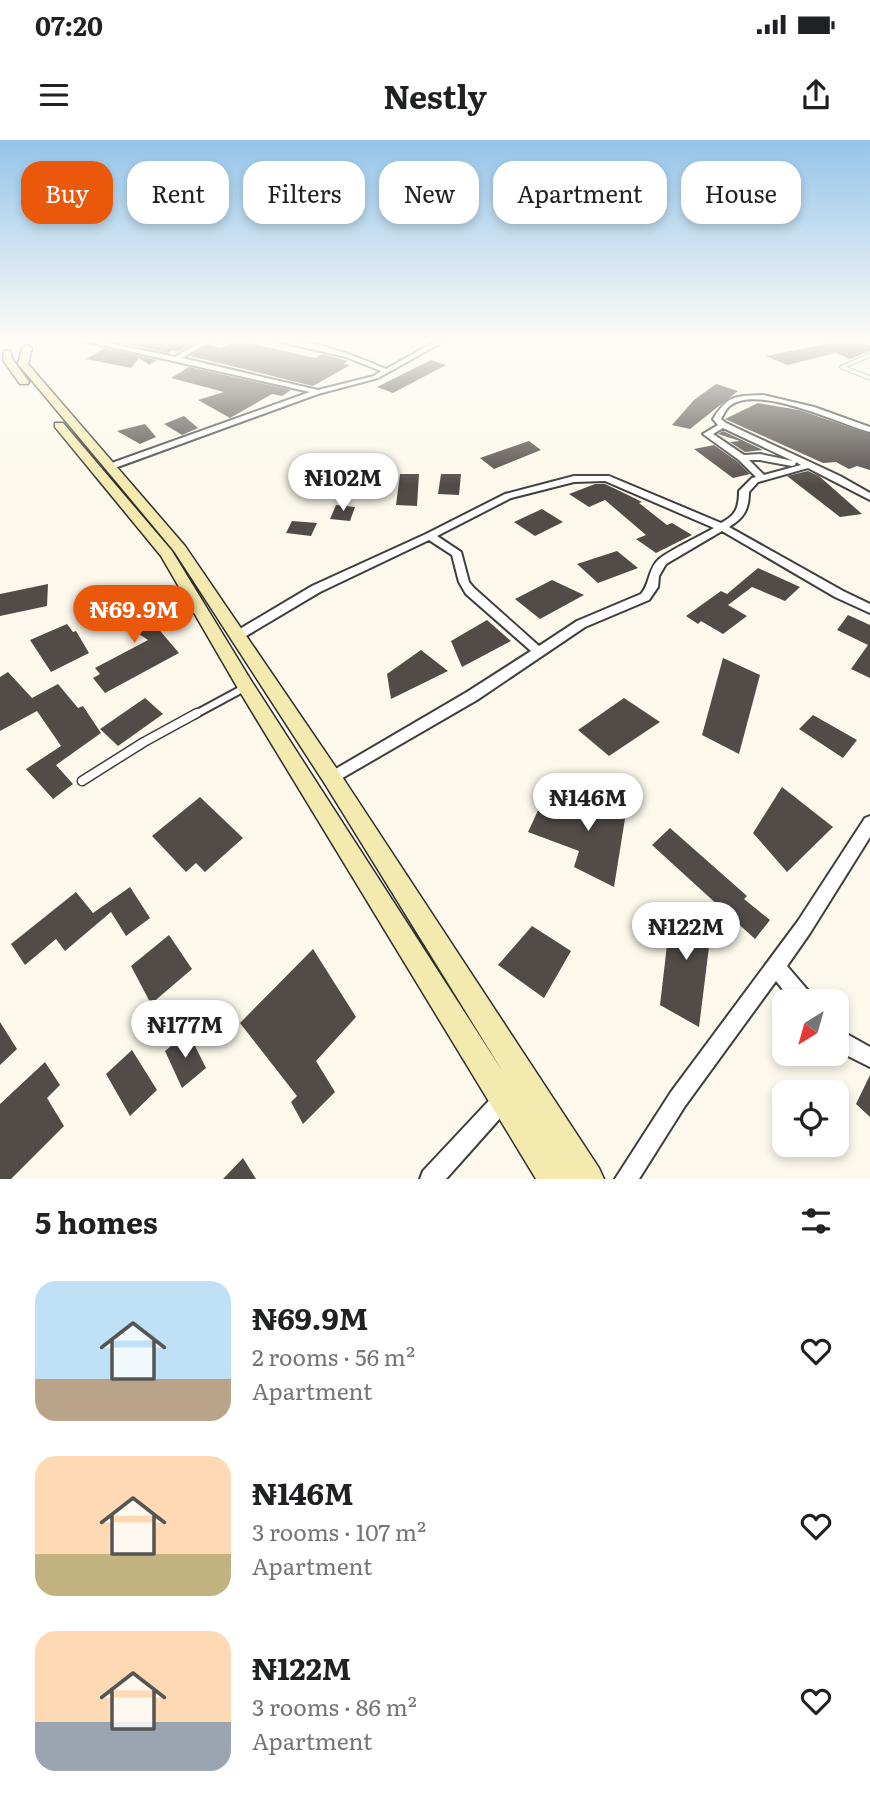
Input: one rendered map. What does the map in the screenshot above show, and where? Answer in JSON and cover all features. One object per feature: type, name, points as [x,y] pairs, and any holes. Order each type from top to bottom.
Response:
[{"type":"street","points":[[39,387],[59,416],[173,552],[246,687],[554,1179]]},
{"type":"street","points":[[299,387],[318,392]]},
{"type":"street","points":[[112,466],[318,392],[339,387]]},
{"type":"street","points":[[870,430],[758,396],[733,399],[719,413],[717,419],[723,425],[870,497]]},
{"type":"street","points":[[59,416],[112,466],[237,636],[332,778],[588,1179]]},
{"type":"street","points":[[723,425],[707,434],[742,458],[762,478]]},
{"type":"street","points":[[742,458],[777,459],[806,465]]},
{"type":"street","points":[[332,778],[472,696],[581,624],[645,597],[653,587],[654,576],[662,562],[737,518],[742,511],[744,491],[762,478],[806,465]]},
{"type":"street","points":[[237,636],[316,589],[508,496],[574,479],[598,477],[722,527],[870,609]]},
{"type":"street","points":[[430,536],[457,554],[464,582],[470,591],[539,652]]},
{"type":"street","points":[[626,1179],[678,1099],[804,927],[870,823]]},
{"type":"street","points":[[775,966],[794,989]]},
{"type":"street","points":[[849,1045],[870,1057]]},
{"type":"street","points":[[431,1179],[503,1100],[525,1080]]},
{"type":"lane","points":[[82,781],[144,742],[246,687]]},
{"type":"building","points":[[207,387],[280,387],[291,390],[282,396],[272,394],[230,418],[198,400],[224,392]]},
{"type":"building","points":[[378,387],[403,387],[393,393]]},
{"type":"building","points":[[711,387],[738,391],[690,429],[672,425],[694,400]]},
{"type":"building","points":[[758,403],[799,410],[870,434],[870,470],[857,466],[849,469],[836,462],[823,463],[725,419]]},
{"type":"building","points":[[184,416],[198,428],[182,435],[164,424]]},
{"type":"building","points":[[145,424],[156,437],[140,444],[117,431]]},
{"type":"building","points":[[723,431],[763,450],[745,452],[730,442],[740,441],[718,434]]},
{"type":"building","points":[[529,441],[541,450],[494,469],[480,458]]},
{"type":"building","points":[[714,445],[750,474],[733,478],[694,449]]},
{"type":"building","points":[[303,471],[324,472],[316,485],[298,484]]},
{"type":"building","points":[[808,471],[819,476],[862,514],[840,517],[787,476]]},
{"type":"building","points":[[400,474],[419,474],[417,506],[396,505]]},
{"type":"building","points":[[441,474],[461,474],[459,495],[438,494]]},
{"type":"building","points":[[595,484],[605,484],[642,502],[639,503],[667,525],[672,523],[692,535],[656,553],[636,539],[646,535],[605,500],[589,507],[569,494]]},
{"type":"building","points":[[336,505],[355,507],[350,521],[330,519]]},
{"type":"building","points":[[542,509],[563,522],[535,536],[514,522]]},
{"type":"building","points":[[292,521],[317,523],[311,536],[286,533]]},
{"type":"building","points":[[617,551],[638,568],[598,583],[577,564]]},
{"type":"building","points":[[758,568],[800,587],[785,601],[752,587],[728,605],[747,616],[723,634],[686,616],[721,591],[727,594]]},
{"type":"building","points":[[552,580],[584,595],[540,619],[515,599]]},
{"type":"building","points":[[48,584],[47,606],[0,616],[0,594]]},
{"type":"building","points":[[124,594],[157,614],[150,619],[179,653],[105,693],[93,678],[100,674],[95,668],[148,640],[101,609]]},
{"type":"building","points":[[848,615],[870,625],[870,678],[851,669],[868,645],[837,630]]},
{"type":"building","points":[[487,620],[511,641],[462,667],[451,641]]},
{"type":"building","points":[[67,624],[73,632],[76,631],[89,653],[51,672],[30,640]]},
{"type":"building","points":[[421,650],[448,671],[391,699],[387,674]]},
{"type":"building","points":[[723,658],[760,675],[739,754],[702,735]]},
{"type":"building","points":[[8,672],[32,698],[58,684],[78,708],[83,706],[101,733],[56,765],[73,784],[53,799],[26,769],[61,746],[37,711],[0,731],[0,677]]},
{"type":"building","points":[[145,698],[163,714],[118,746],[100,729]]},
{"type":"building","points":[[624,698],[660,722],[609,756],[578,730]]},
{"type":"building","points":[[813,715],[857,740],[843,758],[799,729]]},
{"type":"building","points":[[596,786],[628,800],[614,887],[574,867],[579,851],[528,832],[542,802],[588,815]]},
{"type":"building","points":[[782,787],[833,827],[787,872],[753,833]]},
{"type":"building","points":[[200,797],[243,838],[205,872],[196,863],[186,872],[152,836]]},
{"type":"building","points":[[670,828],[747,896],[744,899],[770,920],[755,939],[652,845]]},
{"type":"building","points":[[130,887],[150,918],[126,936],[111,912],[65,951],[56,939],[25,965],[11,944],[76,892],[93,913]]},
{"type":"building","points":[[672,902],[713,915],[699,1027],[660,1005]]},
{"type":"building","points":[[532,926],[571,951],[544,998],[498,965]]},
{"type":"building","points":[[169,935],[192,969],[151,1004],[131,966]]},
{"type":"building","points":[[313,949],[356,1017],[316,1061],[335,1092],[303,1124],[291,1102],[297,1096],[240,1023]]},
{"type":"building","points":[[0,1022],[17,1049],[0,1065]]},
{"type":"building","points":[[188,1032],[206,1068],[182,1088],[165,1051]]},
{"type":"building","points":[[132,1050],[157,1090],[130,1116],[106,1074]]},
{"type":"building","points":[[45,1062],[60,1085],[47,1098],[64,1126],[11,1179],[0,1179],[0,1104]]},
{"type":"building","points":[[870,1075],[870,1117],[856,1104]]},
{"type":"building","points":[[243,1158],[256,1179],[223,1179]]}]
